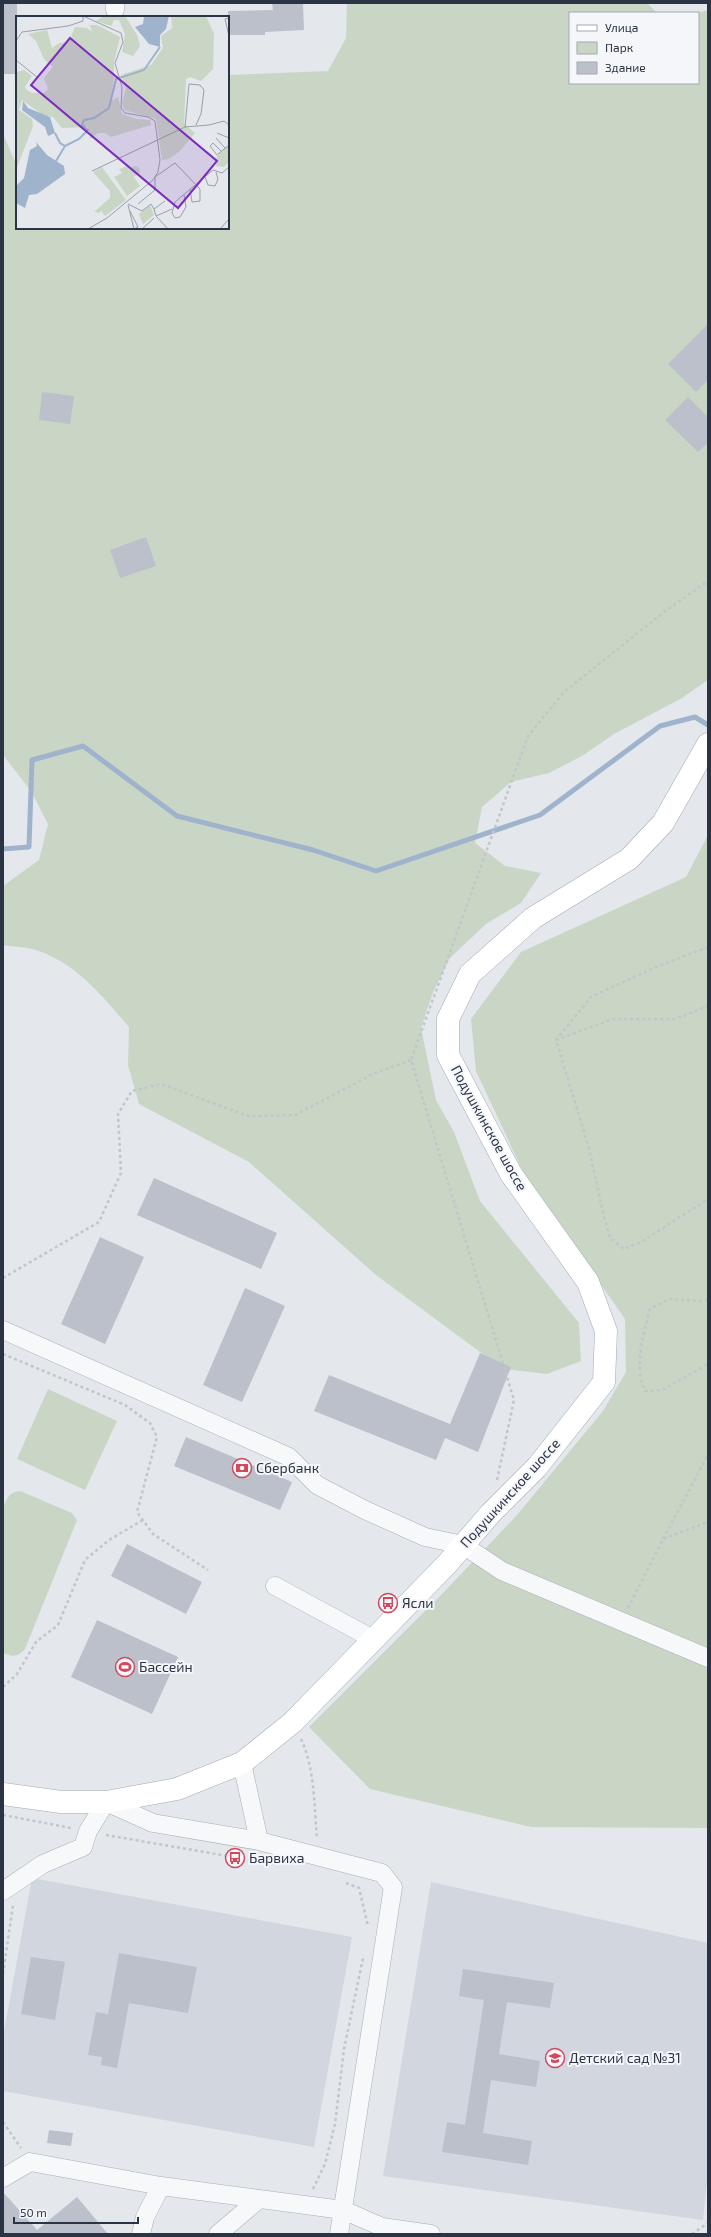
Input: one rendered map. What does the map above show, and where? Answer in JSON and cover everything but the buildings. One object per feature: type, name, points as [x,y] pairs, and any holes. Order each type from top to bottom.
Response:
[{"type":"main road","name":"Подушкинское шоссе","points":[[3,1794],[61,1802],[106,1802],[177,1789],[242,1763],[293,1722],[373,1639],[537,1466],[604,1382],[606,1331],[588,1282],[511,1174],[448,1055],[448,1019],[470,974],[533,918],[629,859],[658,829],[708,744]]},
{"type":"street","points":[[3,1330],[289,1457],[317,1485],[364,1510],[425,1537],[462,1545],[502,1571],[622,1620],[708,1658]]},
{"type":"street","points":[[275,1586],[373,1639]]},
{"type":"street","points":[[242,1763],[258,1841]]},
{"type":"street","points":[[10,1887],[43,1864],[83,1847],[88,1832],[106,1802],[153,1823],[258,1841],[382,1873],[393,1887],[339,2234]]},
{"type":"street","points":[[3,2178],[30,2162],[161,2186],[343,2210],[382,2226],[431,2234]]},
{"type":"street","points":[[141,2234],[145,2217],[161,2186]]},
{"type":"street","points":[[218,2234],[258,2200]]},
{"type":"path","points":[[496,1484],[514,1400],[411,1060],[528,736],[564,692],[664,612],[708,581]]},
{"type":"path","points":[[556,1040],[591,997],[656,967],[708,947]]},
{"type":"path","points":[[556,1040],[613,1019],[674,1018],[708,1006]]},
{"type":"path","points":[[556,1040],[589,1148],[602,1209],[610,1238],[624,1249],[641,1242],[708,1199]]},
{"type":"path","points":[[3,1278],[99,1222],[121,1173],[118,1114],[132,1091],[161,1084],[248,1116],[295,1115],[375,1073],[411,1060]]},
{"type":"path","points":[[708,1300],[698,1301],[669,1298],[650,1309],[640,1348],[640,1377],[645,1391],[662,1390],[708,1364]]},
{"type":"path","points":[[3,1354],[125,1405],[150,1423],[157,1438],[137,1512],[153,1534],[208,1570]]},
{"type":"path","points":[[622,1620],[708,1455]]},
{"type":"path","points":[[3,1687],[16,1674],[36,1642],[58,1625],[85,1560],[109,1540],[143,1520]]},
{"type":"path","points":[[663,1539],[708,1522]]},
{"type":"path","points":[[293,1722],[306,1749],[313,1786],[319,1856]]},
{"type":"path","points":[[3,1815],[88,1832],[282,1866]]},
{"type":"path","points":[[340,1880],[360,1888],[370,1932]]},
{"type":"path","points":[[3,1974],[10,1887]]},
{"type":"path","points":[[306,2191],[312,2190],[325,2164],[335,2124],[344,2049],[364,1955]]},
{"type":"path","points":[[3,2122],[30,2162]]},
{"type":"path","points":[[692,2234],[708,2223]]},
{"type":"shaded area","points":[[32,1878],[352,1937],[314,2147],[3,2091],[3,2037]]},
{"type":"shaded area","name":"Детский сад №31","points":[[431,1882],[708,1943],[708,2172],[703,2220],[383,2176]]},
{"type":"green space","points":[[347,3],[647,3],[656,12],[569,12],[569,84],[699,84],[699,13],[708,10],[708,680],[682,698],[614,734],[582,756],[549,773],[511,782],[482,807],[475,843],[505,866],[541,873],[521,903],[486,924],[450,958],[433,992],[421,1028],[436,1100],[454,1132],[480,1201],[579,1323],[581,1361],[547,1374],[503,1369],[376,1275],[249,1162],[139,1104],[128,1065],[129,1027],[89,983],[66,965],[53,957],[35,950],[3,945],[3,886],[39,860],[48,824],[31,791],[3,755],[3,134],[16,164],[16,229],[229,229],[229,75],[328,71],[346,38]]},
{"type":"green space","points":[[708,835],[708,1828],[531,1827],[370,1789],[309,1727],[443,1593],[517,1515],[603,1411],[626,1372],[625,1319],[525,1176],[476,1071],[471,1019],[521,952],[686,877]]},
{"type":"green space","points":[[48,1389],[117,1421],[85,1490],[17,1459]]},
{"type":"green space","points":[[20,1491],[72,1513],[77,1520],[25,1649],[20,1654],[12,1656],[3,1653],[3,1508],[11,1494]]},
{"type":"waterway","points":[[3,849],[29,847],[32,760],[83,746],[177,816],[313,850],[376,871],[540,815],[660,726],[695,717],[708,725]]},
{"type":"place","name":"Сбербанк","points":[[242,1468]]},
{"type":"place","name":"Ясли","points":[[388,1603]]},
{"type":"place","name":"Бассейн","points":[[125,1667]]},
{"type":"place","name":"Барвиха","points":[[235,1858]]},
{"type":"place","name":"Детский сад №31","points":[[555,2058]]}]
